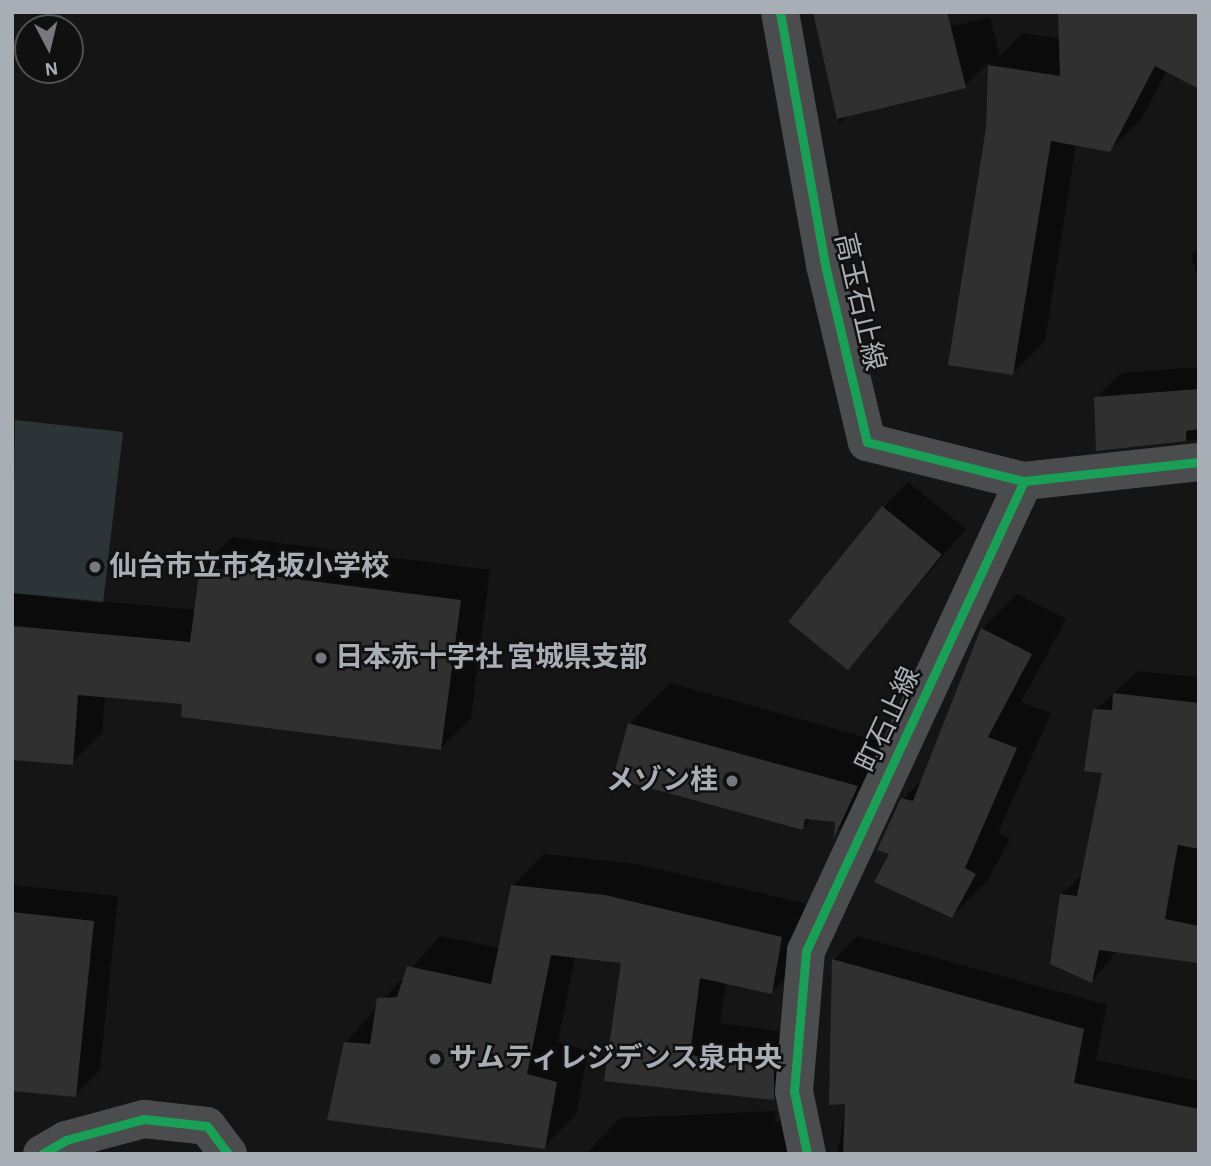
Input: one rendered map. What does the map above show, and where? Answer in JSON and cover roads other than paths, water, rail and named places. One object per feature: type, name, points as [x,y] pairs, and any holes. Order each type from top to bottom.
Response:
[{"type":"street","name":"高玉石止線","points":[[780,12],[825,265],[867,442],[1024,481]]},
{"type":"street","points":[[1024,481],[1199,462]]},
{"type":"street","name":"町石止線","points":[[807,1154],[794,1091],[806,951],[1024,481]]},
{"type":"street","points":[[42,1154],[66,1140],[144,1119],[207,1126],[228,1154]]},
{"type":"place","name":"仙台市立市名坂小学校","points":[[95,567]]},
{"type":"place","name":"日本赤十字社 宮城県支部","points":[[321,658]]},
{"type":"place","name":"メゾン桂","points":[[732,781]]},
{"type":"place","name":"サムティレジデンス泉中央","points":[[435,1059]]}]
